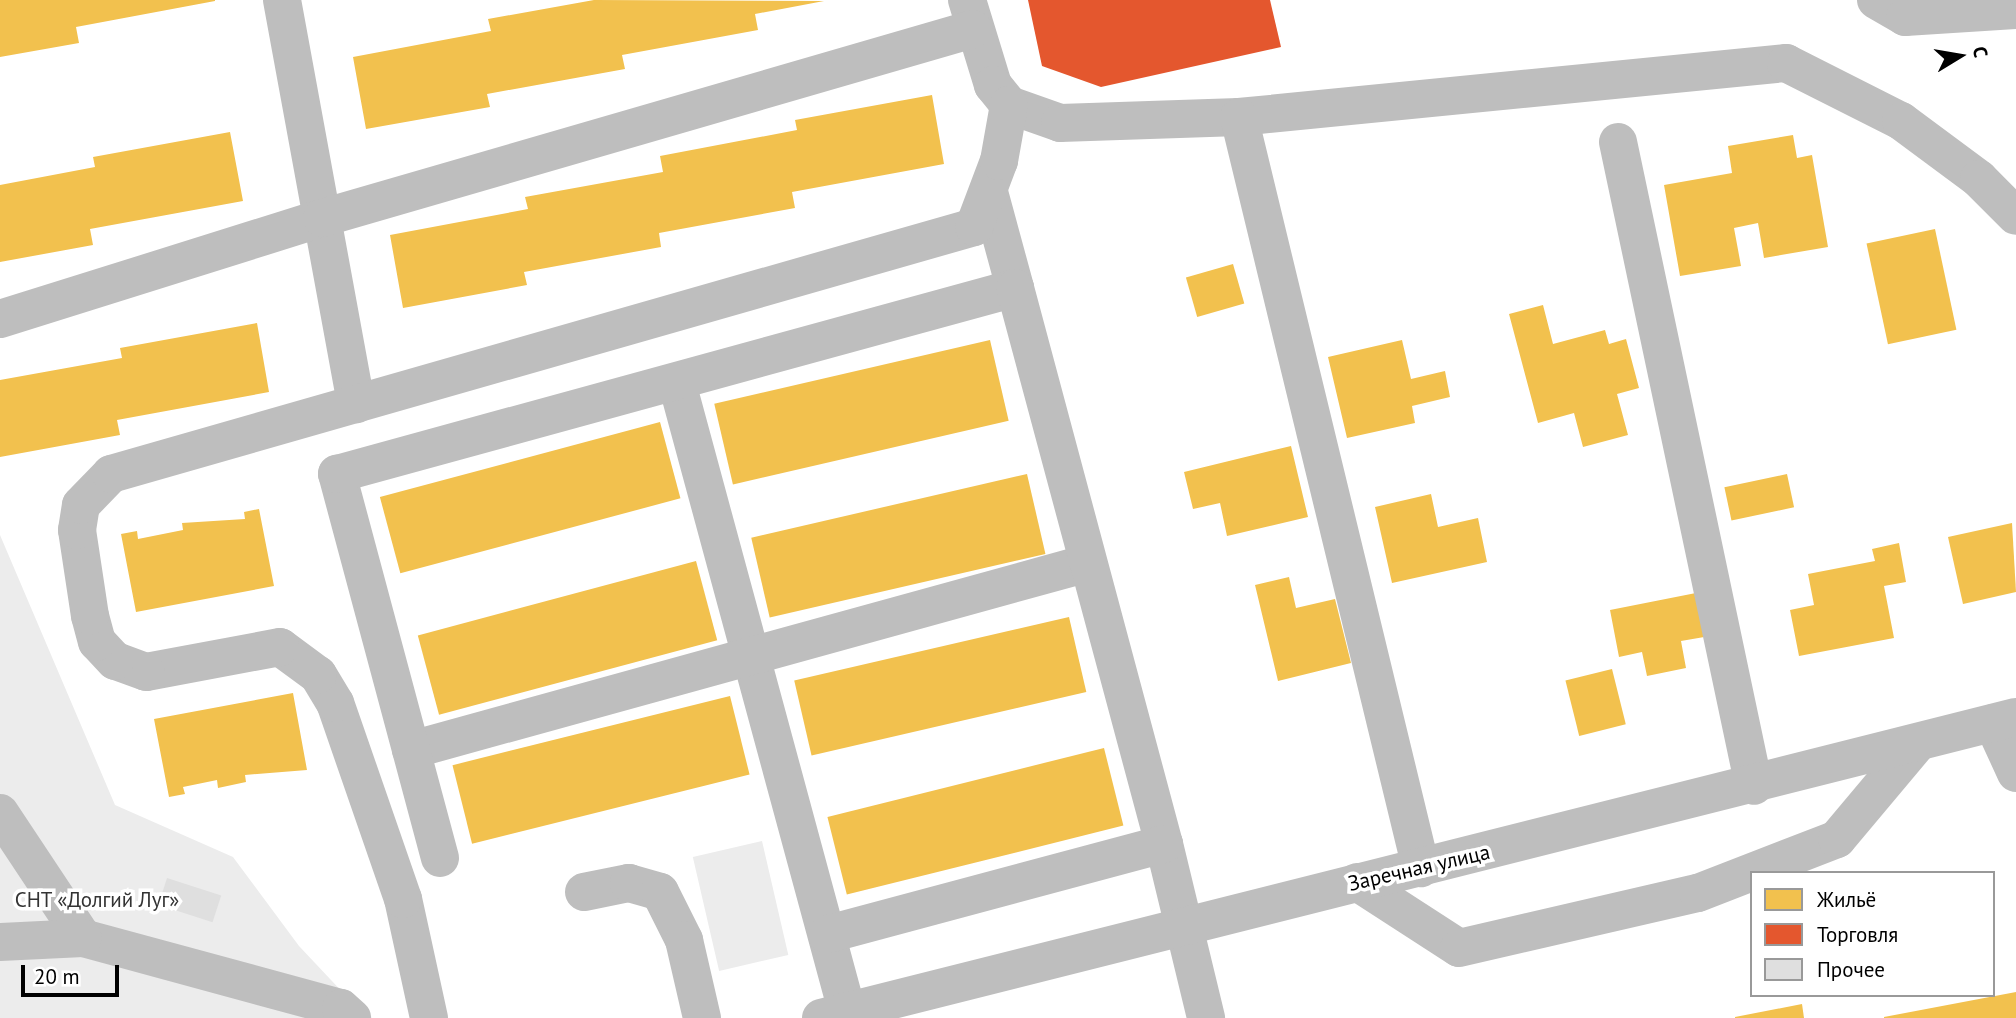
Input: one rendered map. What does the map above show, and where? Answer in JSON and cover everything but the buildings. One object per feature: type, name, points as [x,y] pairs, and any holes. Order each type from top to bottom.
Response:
[{"type":"street","points":[[282,0],[356,404]]},
{"type":"street","points":[[1876,0],[1905,17],[2016,10]]},
{"type":"street","points":[[0,319],[970,15],[993,85],[1009,105],[1060,123],[1238,117],[1786,63],[1901,121],[1979,179],[2016,216]]},
{"type":"street","points":[[429,1018],[403,900],[335,703],[318,675],[280,647],[146,672],[115,661],[97,642],[77,530],[81,505],[111,474],[974,227],[989,192],[1009,105]]},
{"type":"street","points":[[1238,117],[1421,868]]},
{"type":"street","points":[[1618,142],[1754,786]]},
{"type":"street","points":[[989,192],[1164,844],[1206,1018]]},
{"type":"street","points":[[440,858],[337,474],[677,383],[1015,288]]},
{"type":"street","points":[[677,383],[827,934],[834,1015]]},
{"type":"street","points":[[411,751],[1088,563]]},
{"type":"street","points":[[2004,720],[2016,773]]},
{"type":"street","name":"Заречная улица","points":[[834,1015],[1185,924],[1754,786],[2004,720]]},
{"type":"street","points":[[1755,871],[1837,839],[1916,745]]},
{"type":"street","points":[[0,813],[83,938]]},
{"type":"street","points":[[827,934],[1164,844]]},
{"type":"street","points":[[1357,882],[1459,948],[1698,893],[1750,873]]},
{"type":"street","points":[[584,892],[629,883],[660,892],[684,940],[702,1018]]},
{"type":"street","points":[[0,942],[83,938],[341,1008],[352,1018]]},
{"type":"green space","name":"СНТ «Долгий Луг»","points":[[0,535],[115,805],[233,857],[299,946],[347,997],[335,1018],[0,1018]]},
{"type":"green space","points":[[762,841],[788,955],[719,971],[693,857]]}]
